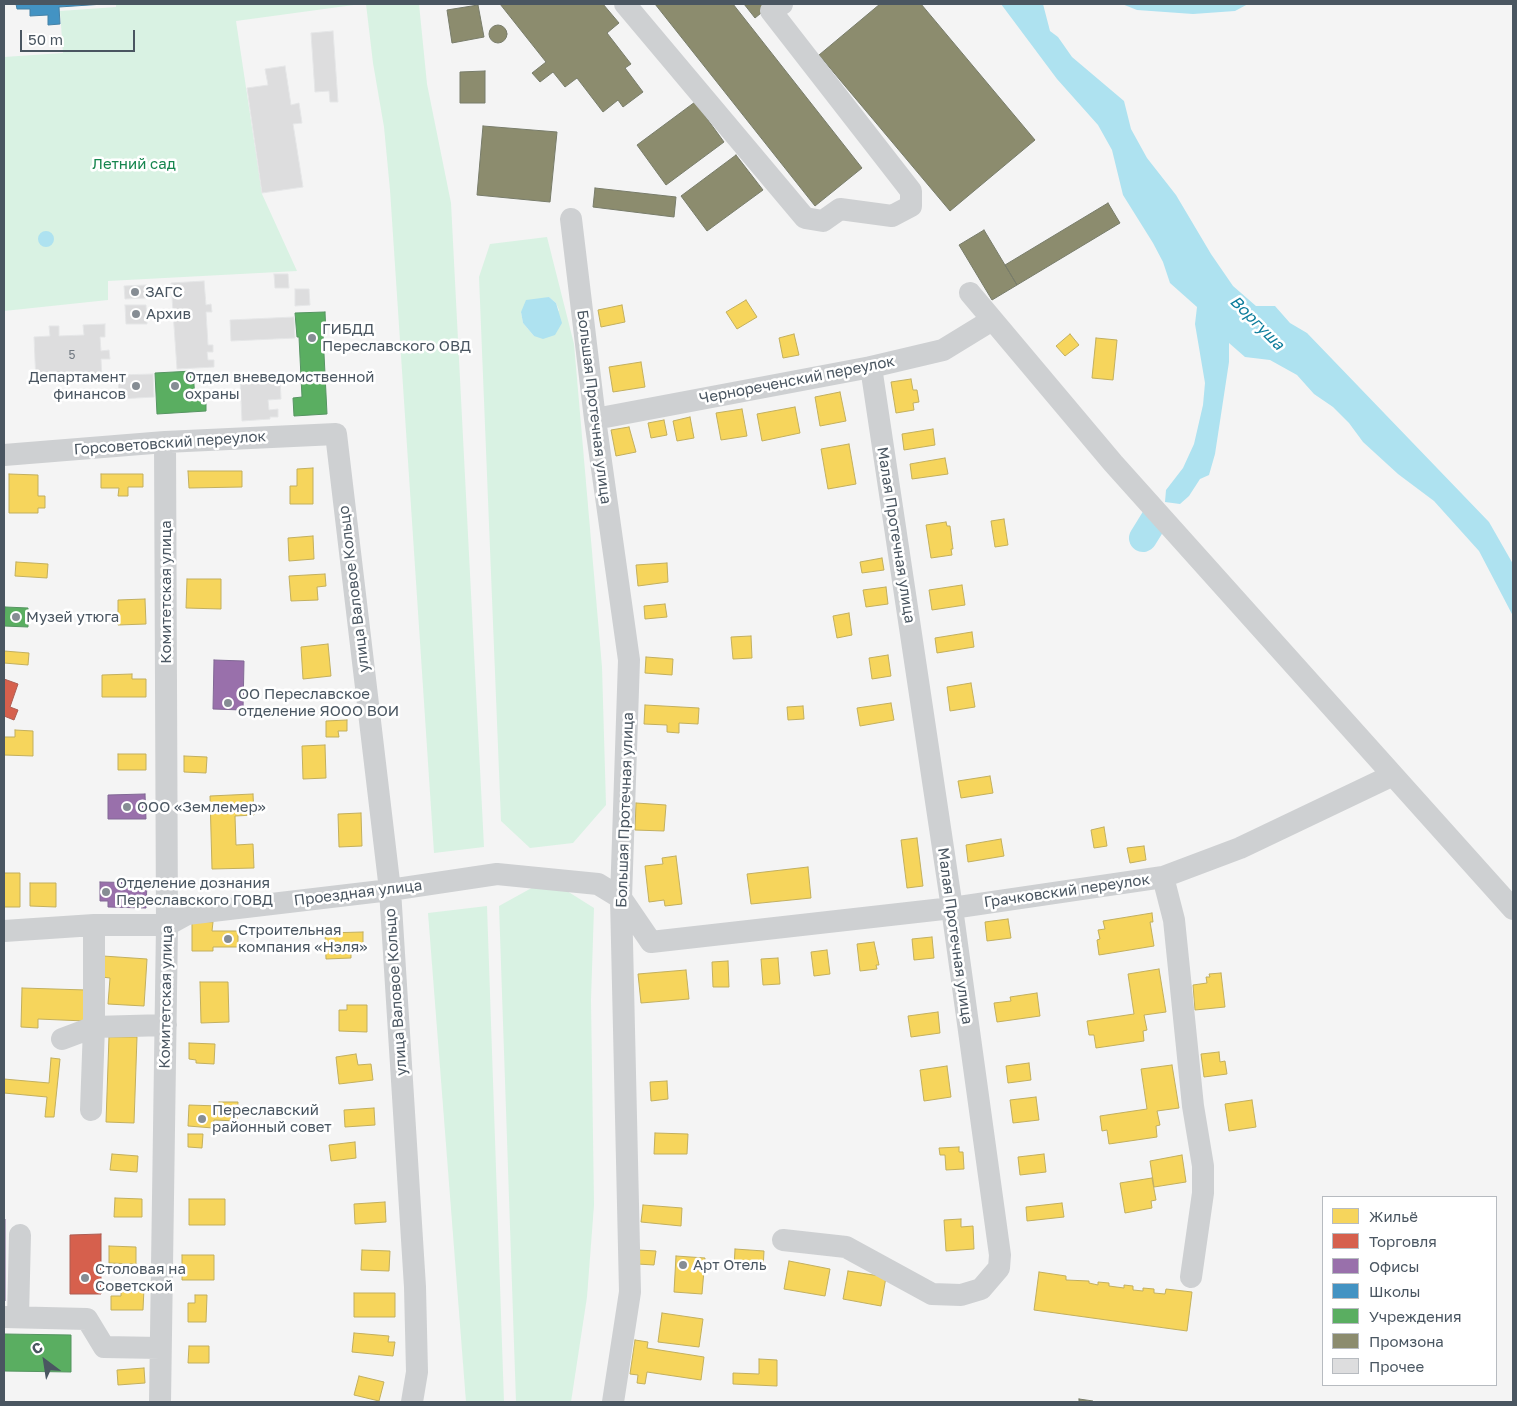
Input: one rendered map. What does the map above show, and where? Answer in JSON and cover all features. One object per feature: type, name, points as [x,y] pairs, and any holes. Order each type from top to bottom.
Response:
[{"type":"street","points":[[625,4],[805,218],[823,221],[840,209],[892,216],[911,206],[911,190],[771,11],[782,4]]},
{"type":"street","name":"Большая Протечная улица","points":[[571,219],[595,419],[630,660],[621,898],[630,1292],[613,1402]]},
{"type":"street","points":[[970,293],[1113,463],[1391,776],[1513,909]]},
{"type":"street","name":"Чернореченский переулок","points":[[595,419],[871,367],[943,350],[992,320]]},
{"type":"street","name":"Малая Протечная улица","points":[[783,1240],[846,1247],[932,1294],[961,1295],[981,1289],[999,1268],[1000,1255],[952,908],[871,367]]},
{"type":"street","name":"Горсоветовский переулок","points":[[4,455],[165,442],[336,434]]},
{"type":"street","name":"улица Валовое Кольцо","points":[[336,434],[390,890],[415,1287],[417,1372],[412,1402]]},
{"type":"street","name":"Комитетская улица","points":[[160,1402],[167,925],[165,442]]},
{"type":"street","points":[[1163,877],[1240,848],[1391,776]]},
{"type":"street","name":"Проездная улица","points":[[4,930],[94,925],[167,925],[187,914],[390,890],[497,874],[598,884],[621,898]]},
{"type":"street","name":"Грачковский переулок","points":[[621,898],[651,942],[952,908],[1163,877],[1174,920],[1192,1106],[1203,1166],[1203,1193],[1191,1277]]},
{"type":"street","points":[[91,1110],[94,1027],[94,925]]},
{"type":"street","points":[[62,1039],[94,1027],[166,1025]]},
{"type":"street","points":[[20,1235],[11,1317],[87,1319],[104,1347],[160,1348]]},
{"type":"green space","name":"Летний сад","points":[[116,4],[361,4],[236,21],[262,194],[297,271],[108,281],[108,300],[4,311],[4,57],[63,53],[60,11],[116,7]]},
{"type":"green space","points":[[366,4],[419,4],[427,84],[451,203],[484,847],[434,853],[390,190],[384,127],[373,63]]},
{"type":"green space","points":[[547,237],[574,344],[602,667],[606,805],[573,843],[530,848],[501,821],[479,277],[490,244]],"holes":[[[549,297],[556,303],[559,310],[534,336],[523,323],[521,312]]]},
{"type":"green space","points":[[537,885],[567,891],[594,908],[591,1000],[594,1205],[587,1297],[571,1402],[516,1402],[499,906]]},
{"type":"green space","points":[[487,906],[504,1402],[466,1402],[428,913]]},
{"type":"water","name":"Воргуша","points":[[1001,4],[1043,4],[1050,31],[1058,37],[1072,57],[1124,101],[1131,129],[1147,158],[1176,195],[1211,254],[1233,286],[1256,306],[1275,306],[1290,323],[1307,333],[1489,522],[1513,564],[1513,616],[1479,551],[1434,501],[1398,474],[1363,442],[1349,423],[1333,407],[1314,394],[1297,375],[1270,360],[1245,357],[1229,343],[1229,362],[1215,454],[1209,475],[1200,479],[1189,496],[1180,504],[1165,502],[1166,490],[1183,468],[1194,444],[1203,405],[1205,383],[1195,324],[1197,307],[1170,283],[1163,262],[1153,243],[1123,195],[1112,150],[1098,125],[1057,79]]},
{"type":"water","points":[[1122,4],[1248,4],[1235,11],[1193,14],[1137,10]]},
{"type":"water","points":[[46,231],[52,233],[54,239],[52,245],[46,247],[40,245],[38,239],[40,233]]},
{"type":"water","points":[[549,297],[556,303],[562,323],[555,335],[543,339],[534,336],[523,323],[521,312],[526,300]]},
{"type":"building: Жильё","points":[[746,300],[757,317],[737,329],[726,312]]},
{"type":"building: Жильё","points":[[622,305],[625,322],[601,327],[598,310]]},
{"type":"building: Жильё","points":[[794,334],[799,355],[783,358],[779,338]]},
{"type":"building: Жильё","points":[[1070,334],[1079,345],[1065,356],[1056,346]]},
{"type":"building: Жильё","points":[[1096,338],[1117,340],[1113,380],[1092,378]]},
{"type":"building: Жильё","points":[[641,362],[645,387],[613,392],[609,367]]},
{"type":"building: Жильё","points":[[911,379],[913,390],[917,390],[919,402],[913,403],[914,410],[896,413],[891,382]]},
{"type":"building: Жильё","points":[[840,392],[846,421],[820,426],[815,397]]},
{"type":"building: Жильё","points":[[795,407],[800,433],[762,441],[757,414]]},
{"type":"building: Жильё","points":[[742,409],[747,436],[721,440],[716,413]]},
{"type":"building: Жильё","points":[[690,417],[694,438],[677,441],[673,421]]},
{"type":"building: Жильё","points":[[664,420],[667,435],[651,438],[648,423]]},
{"type":"building: Жильё","points":[[629,427],[636,452],[616,456],[611,430]]},
{"type":"building: Жильё","points":[[933,429],[935,445],[904,450],[902,434]]},
{"type":"building: Жильё","points":[[849,444],[856,484],[828,489],[821,449]]},
{"type":"building: Жильё","points":[[945,458],[948,474],[912,479],[910,464]]},
{"type":"building: Жильё","points":[[313,468],[313,504],[290,504],[290,486],[297,486],[297,469]]},
{"type":"building: Жильё","points":[[188,471],[242,471],[242,487],[189,488]]},
{"type":"building: Жильё","points":[[9,474],[38,475],[38,496],[45,496],[45,508],[38,508],[38,513],[9,513]]},
{"type":"building: Жильё","points":[[101,474],[143,474],[143,487],[128,487],[128,496],[118,496],[119,488],[101,488]]},
{"type":"building: Жильё","points":[[1004,519],[1008,545],[995,547],[991,521]]},
{"type":"building: Жильё","points":[[946,522],[947,526],[950,526],[952,555],[931,558],[926,525]]},
{"type":"building: Жильё","points":[[313,536],[314,559],[289,561],[288,538]]},
{"type":"building: Жильё","points":[[882,558],[884,570],[862,573],[860,562]]},
{"type":"building: Жильё","points":[[16,562],[48,564],[47,578],[15,576]]},
{"type":"building: Жильё","points":[[667,563],[668,582],[638,586],[636,565]]},
{"type":"building: Жильё","points":[[325,574],[326,586],[317,587],[318,600],[291,601],[289,576]]},
{"type":"building: Жильё","points":[[187,579],[221,579],[221,609],[186,608]]},
{"type":"building: Жильё","points":[[962,585],[965,605],[932,610],[929,590]]},
{"type":"building: Жильё","points":[[886,587],[888,604],[866,607],[863,590]]},
{"type":"building: Жильё","points":[[145,599],[146,624],[118,625],[118,600]]},
{"type":"building: Жильё","points":[[665,604],[667,617],[645,619],[644,606]]},
{"type":"building: Жильё","points":[[849,613],[852,635],[837,638],[833,616]]},
{"type":"building: Жильё","points":[[972,632],[974,647],[937,653],[935,638]]},
{"type":"building: Жильё","points":[[751,636],[752,658],[733,659],[731,637]]},
{"type":"building: Жильё","points":[[328,644],[331,676],[303,679],[301,647]]},
{"type":"building: Жильё","points":[[4,651],[29,653],[28,665],[4,663]]},
{"type":"building: Жильё","points":[[888,655],[891,676],[872,679],[869,658]]},
{"type":"building: Жильё","points":[[646,657],[673,659],[672,675],[645,673]]},
{"type":"building: Жильё","points":[[132,674],[132,679],[146,679],[146,697],[102,697],[102,675]]},
{"type":"building: Жильё","points":[[971,683],[975,707],[950,711],[947,687]]},
{"type":"building: Жильё","points":[[891,703],[894,720],[860,726],[857,708]]},
{"type":"building: Жильё","points":[[645,705],[699,708],[698,724],[679,723],[679,733],[667,732],[667,725],[644,724]]},
{"type":"building: Жильё","points":[[803,706],[804,719],[788,720],[787,707]]},
{"type":"building: Жильё","points":[[347,720],[347,731],[338,731],[339,737],[326,737],[326,721]]},
{"type":"building: Жильё","points":[[15,730],[33,731],[33,756],[4,755],[4,737],[15,737]]},
{"type":"building: Жильё","points":[[325,745],[326,778],[303,779],[302,746]]},
{"type":"building: Жильё","points":[[118,754],[146,754],[146,770],[118,770]]},
{"type":"building: Жильё","points":[[184,756],[207,757],[206,773],[184,772]]},
{"type":"building: Жильё","points":[[990,776],[993,793],[961,798],[958,781]]},
{"type":"building: Жильё","points":[[253,794],[254,815],[235,816],[236,845],[253,844],[254,868],[212,869],[210,796]]},
{"type":"building: Жильё","points":[[636,803],[666,805],[664,831],[635,830]]},
{"type":"building: Жильё","points":[[361,813],[362,846],[339,847],[338,814]]},
{"type":"building: Жильё","points":[[1104,827],[1107,846],[1094,848],[1091,830]]},
{"type":"building: Жильё","points":[[917,838],[923,886],[907,888],[901,840]]},
{"type":"building: Жильё","points":[[1001,839],[1004,856],[968,862],[966,845]]},
{"type":"building: Жильё","points":[[1144,846],[1146,860],[1130,863],[1127,848]]},
{"type":"building: Жильё","points":[[676,856],[682,904],[665,906],[664,900],[649,902],[645,866],[663,864],[662,858]]},
{"type":"building: Жильё","points":[[808,867],[811,898],[751,904],[747,874]]},
{"type":"building: Жильё","points":[[4,873],[20,873],[20,907],[4,907]]},
{"type":"building: Жильё","points":[[30,883],[56,883],[56,907],[30,906]]},
{"type":"building: Жильё","points":[[1152,913],[1153,922],[1150,922],[1154,946],[1099,955],[1097,940],[1100,939],[1098,930],[1105,929],[1103,921]]},
{"type":"building: Жильё","points":[[1008,919],[1011,938],[987,941],[985,922]]},
{"type":"building: Жильё","points":[[192,921],[213,922],[212,931],[238,931],[238,947],[213,947],[213,951],[192,951]]},
{"type":"building: Жильё","points":[[363,932],[363,951],[351,951],[351,958],[326,959],[325,933]]},
{"type":"building: Жильё","points":[[932,937],[934,958],[914,960],[912,939]]},
{"type":"building: Жильё","points":[[874,942],[879,965],[876,965],[877,969],[860,971],[857,944]]},
{"type":"building: Жильё","points":[[827,950],[830,974],[814,976],[811,952]]},
{"type":"building: Жильё","points":[[103,956],[147,959],[144,1006],[108,1004],[110,978],[102,977]]},
{"type":"building: Жильё","points":[[778,958],[780,984],[763,985],[761,959]]},
{"type":"building: Жильё","points":[[728,961],[729,987],[713,987],[712,962]]},
{"type":"building: Жильё","points":[[1159,969],[1166,1012],[1144,1015],[1147,1030],[1143,1031],[1144,1041],[1096,1048],[1094,1035],[1089,1035],[1087,1021],[1134,1014],[1128,974]]},
{"type":"building: Жильё","points":[[686,970],[689,999],[641,1003],[638,974]]},
{"type":"building: Жильё","points":[[1221,973],[1225,1007],[1195,1010],[1193,985],[1207,983],[1206,977],[1210,977],[1209,974]]},
{"type":"building: Жильё","points":[[200,982],[228,982],[229,1022],[201,1023]]},
{"type":"building: Жильё","points":[[22,988],[86,990],[85,1021],[38,1019],[38,1028],[21,1027]]},
{"type":"building: Жильё","points":[[1037,993],[1040,1016],[997,1022],[994,1003],[1011,1001],[1010,997]]},
{"type":"building: Жильё","points":[[347,1005],[367,1005],[367,1032],[339,1031],[339,1010],[347,1010]]},
{"type":"building: Жильё","points":[[938,1012],[940,1033],[911,1037],[908,1016]]},
{"type":"building: Жильё","points":[[109,1037],[137,1037],[134,1123],[106,1122]]},
{"type":"building: Жильё","points":[[189,1043],[215,1044],[214,1064],[196,1063],[196,1060],[189,1059]]},
{"type":"building: Жильё","points":[[1219,1052],[1220,1062],[1225,1061],[1227,1074],[1204,1077],[1201,1054]]},
{"type":"building: Жильё","points":[[356,1054],[358,1065],[371,1064],[373,1080],[339,1084],[336,1057]]},
{"type":"building: Жильё","points":[[51,1058],[60,1059],[54,1117],[45,1117],[47,1097],[4,1093],[4,1079],[49,1083]]},
{"type":"building: Жильё","points":[[1029,1063],[1031,1080],[1008,1083],[1006,1066]]},
{"type":"building: Жильё","points":[[1172,1065],[1179,1108],[1157,1111],[1160,1125],[1156,1126],[1157,1137],[1109,1144],[1107,1130],[1102,1131],[1100,1116],[1147,1109],[1141,1069]]},
{"type":"building: Жильё","points":[[947,1066],[951,1097],[924,1101],[920,1070]]},
{"type":"building: Жильё","points":[[667,1081],[668,1099],[651,1101],[650,1082]]},
{"type":"building: Жильё","points":[[1036,1097],[1039,1120],[1013,1123],[1010,1100]]},
{"type":"building: Жильё","points":[[1252,1100],[1256,1127],[1229,1131],[1225,1104]]},
{"type":"building: Жильё","points":[[219,1102],[238,1102],[237,1121],[214,1120],[213,1128],[188,1126],[189,1105],[219,1106]]},
{"type":"building: Жильё","points":[[374,1108],[375,1125],[345,1127],[344,1110]]},
{"type":"building: Жильё","points":[[655,1133],[688,1134],[687,1154],[654,1154]]},
{"type":"building: Жильё","points":[[188,1134],[203,1134],[202,1148],[188,1147]]},
{"type":"building: Жильё","points":[[355,1142],[356,1158],[331,1161],[329,1145]]},
{"type":"building: Жильё","points":[[959,1147],[959,1152],[963,1152],[964,1169],[946,1170],[945,1155],[940,1155],[939,1148]]},
{"type":"building: Жильё","points":[[112,1154],[138,1156],[137,1172],[110,1170]]},
{"type":"building: Жильё","points":[[1044,1154],[1046,1172],[1020,1175],[1018,1157]]},
{"type":"building: Жильё","points":[[1182,1155],[1186,1182],[1154,1187],[1150,1161]]},
{"type":"building: Жильё","points":[[1152,1178],[1156,1200],[1151,1201],[1152,1208],[1125,1213],[1120,1183]]},
{"type":"building: Жильё","points":[[115,1198],[142,1199],[142,1217],[114,1217]]},
{"type":"building: Жильё","points":[[189,1199],[225,1199],[225,1225],[189,1225]]},
{"type":"building: Жильё","points":[[385,1202],[386,1222],[355,1224],[354,1204]]},
{"type":"building: Жильё","points":[[1062,1203],[1064,1217],[1027,1221],[1026,1207]]},
{"type":"building: Жильё","points":[[643,1205],[682,1208],[681,1226],[641,1222]]},
{"type":"building: Жильё","points":[[961,1219],[961,1227],[973,1226],[974,1249],[946,1251],[944,1220]]},
{"type":"building: Жильё","points":[[109,1246],[136,1247],[136,1264],[109,1263]]},
{"type":"building: Жильё","points":[[735,1249],[764,1251],[763,1270],[734,1268]]},
{"type":"building: Жильё","points":[[362,1250],[390,1251],[389,1271],[361,1270]]},
{"type":"building: Жильё","points":[[638,1250],[656,1251],[654,1265],[637,1264]]},
{"type":"building: Жильё","points":[[182,1255],[214,1255],[214,1280],[182,1280]]},
{"type":"building: Жильё","points":[[676,1256],[705,1258],[702,1294],[674,1292]]},
{"type":"building: Жильё","points":[[789,1261],[830,1269],[825,1296],[784,1289]]},
{"type":"building: Жильё","points":[[848,1271],[886,1277],[881,1306],[843,1299]]},
{"type":"building: Жильё","points":[[1039,1272],[1066,1276],[1066,1280],[1089,1281],[1089,1283],[1098,1285],[1098,1282],[1124,1288],[1124,1285],[1133,1286],[1133,1290],[1143,1291],[1143,1288],[1154,1289],[1154,1293],[1165,1294],[1166,1289],[1192,1292],[1187,1331],[1034,1310]]},
{"type":"building: Жильё","points":[[121,1288],[144,1288],[143,1310],[111,1310],[111,1296],[121,1296]]},
{"type":"building: Жильё","points":[[354,1293],[395,1293],[395,1317],[354,1317]]},
{"type":"building: Жильё","points":[[195,1295],[207,1295],[206,1322],[188,1322],[188,1303],[195,1303]]},
{"type":"building: Жильё","points":[[662,1313],[703,1319],[699,1347],[658,1342]]},
{"type":"building: Жильё","points":[[354,1333],[389,1336],[388,1342],[395,1342],[393,1356],[352,1352]]},
{"type":"building: Жильё","points":[[635,1340],[648,1342],[647,1348],[704,1357],[701,1380],[647,1372],[645,1384],[637,1383],[638,1375],[630,1374]]},
{"type":"building: Жильё","points":[[189,1346],[209,1346],[209,1363],[188,1363]]},
{"type":"building: Жильё","points":[[759,1359],[777,1360],[777,1386],[733,1384],[733,1373],[759,1374]]},
{"type":"building: Жильё","points":[[144,1368],[145,1383],[118,1385],[117,1370]]},
{"type":"building: Жильё","points":[[359,1376],[384,1382],[379,1401],[354,1395]]},
{"type":"building: Торговля","points":[[4,679],[18,684],[10,707],[18,710],[14,720],[4,716]]},
{"type":"building: Торговля","name":"Столовая на Советской","points":[[101,1234],[101,1294],[70,1294],[70,1235]]},
{"type":"building: Офисы","points":[[214,660],[244,661],[243,710],[213,709]]},
{"type":"building: Офисы","name":"ООО «Землемер»","points":[[145,794],[146,819],[108,819],[108,795]]},
{"type":"building: Офисы","points":[[100,882],[147,883],[146,908],[108,907],[108,901],[100,901]]},
{"type":"building: Офисы","points":[[5,1219],[5,1301],[4,1301]]},
{"type":"building: Школы","points":[[16,4],[104,4],[59,7],[60,24],[48,25],[48,15],[30,16],[30,9],[17,9]]},
{"type":"building: Учреждения","points":[[325,312],[326,334],[323,334],[327,414],[294,416],[293,398],[302,397],[299,337],[297,337],[295,313]]},
{"type":"building: Учреждения","name":"Отдел вневедомственной охраны","points":[[193,371],[195,399],[206,398],[206,411],[157,414],[155,373]]},
{"type":"building: Учреждения","name":"Музей утюга","points":[[5,607],[28,608],[28,627],[4,626]]},
{"type":"building: Учреждения","points":[[4,1334],[71,1335],[71,1372],[4,1371]]},
{"type":"building: Промзона","points":[[500,4],[603,4],[619,23],[607,33],[631,64],[625,68],[643,92],[623,107],[618,100],[603,112],[577,78],[565,87],[553,72],[540,82],[532,73],[546,62]]},
{"type":"building: Промзона","points":[[655,4],[733,4],[862,168],[815,206]]},
{"type":"building: Промзона","points":[[744,4],[772,4],[755,18]]},
{"type":"building: Промзона","points":[[880,4],[921,4],[1035,140],[950,211],[819,55]]},
{"type":"building: Промзона","points":[[478,5],[484,37],[452,43],[447,10]]},
{"type":"building: Промзона","points":[[498,25],[504,28],[507,34],[504,40],[498,43],[492,40],[489,34],[492,28]]},
{"type":"building: Промзона","points":[[485,71],[485,103],[460,103],[460,72]]},
{"type":"building: Промзона","points":[[695,102],[724,142],[666,185],[637,145]]},
{"type":"building: Промзона","points":[[483,126],[557,132],[550,202],[477,195]]},
{"type":"building: Промзона","points":[[736,155],[763,190],[707,231],[681,196]]},
{"type":"building: Промзона","points":[[595,188],[676,197],[674,217],[593,207]]},
{"type":"building: Промзона","points":[[1108,203],[1120,223],[1017,285],[1005,265]]},
{"type":"building: Промзона","points":[[984,230],[1017,285],[992,300],[959,245]]},
{"type":"building: Промзона","points":[[1079,1399],[1093,1401],[1093,1402],[1079,1402]]},
{"type":"building: Прочее","points":[[333,31],[338,102],[330,102],[329,91],[315,92],[311,33]]},
{"type":"building: Прочее","points":[[285,66],[291,105],[299,103],[302,123],[293,124],[303,187],[262,193],[247,88],[268,85],[265,69]]},
{"type":"building: Прочее","points":[[274,274],[288,274],[289,288],[275,288]]},
{"type":"building: Прочее","points":[[204,281],[206,305],[211,304],[212,312],[206,312],[208,345],[213,345],[213,352],[207,352],[208,360],[214,360],[214,367],[177,369],[171,283]]},
{"type":"building: Прочее","name":"ЗАГС","points":[[146,285],[146,298],[125,299],[124,286]]},
{"type":"building: Прочее","points":[[295,289],[309,289],[310,305],[295,306]]},
{"type":"building: Прочее","name":"Архив","points":[[125,305],[146,305],[147,324],[126,324]]},
{"type":"building: Прочее","points":[[294,317],[295,338],[231,341],[230,320]]},
{"type":"building: Прочее","points":[[105,324],[105,337],[100,337],[101,351],[109,350],[110,359],[101,359],[102,380],[36,383],[34,337],[50,336],[49,326],[59,326],[59,336],[84,335],[83,325]]},
{"type":"building: Прочее","name":"Департамент финансов","points":[[153,374],[154,397],[119,399],[118,375]]},
{"type":"building: Прочее","points":[[280,377],[281,399],[268,400],[269,410],[278,409],[278,417],[242,421],[240,379]]},
{"type":"waterway","points":[[1143,538],[1156,517]]},
{"type":"place","name":"ЗАГС","points":[[135,292]]},
{"type":"place","name":"Архив","points":[[136,314]]},
{"type":"place","name":"ГИБДД Переславского ОВД","points":[[312,338]]},
{"type":"place","name":"Департамент финансов","points":[[136,386]]},
{"type":"place","name":"Отдел вневедомственной охраны","points":[[175,386]]},
{"type":"place","name":"Музей утюга","points":[[16,617]]},
{"type":"place","name":"ОО Переславское отделение ЯООО ВОИ","points":[[228,703]]},
{"type":"place","name":"ООО «Землемер»","points":[[127,807]]},
{"type":"place","name":"Отделение дознания Переславского ГОВД","points":[[106,892]]},
{"type":"place","name":"Строительная компания «Нэля»","points":[[228,939]]},
{"type":"place","name":"Переславский районный совет","points":[[202,1119]]},
{"type":"place","name":"Арт Отель","points":[[683,1265]]},
{"type":"place","name":"Столовая на Советской","points":[[85,1278]]}]
